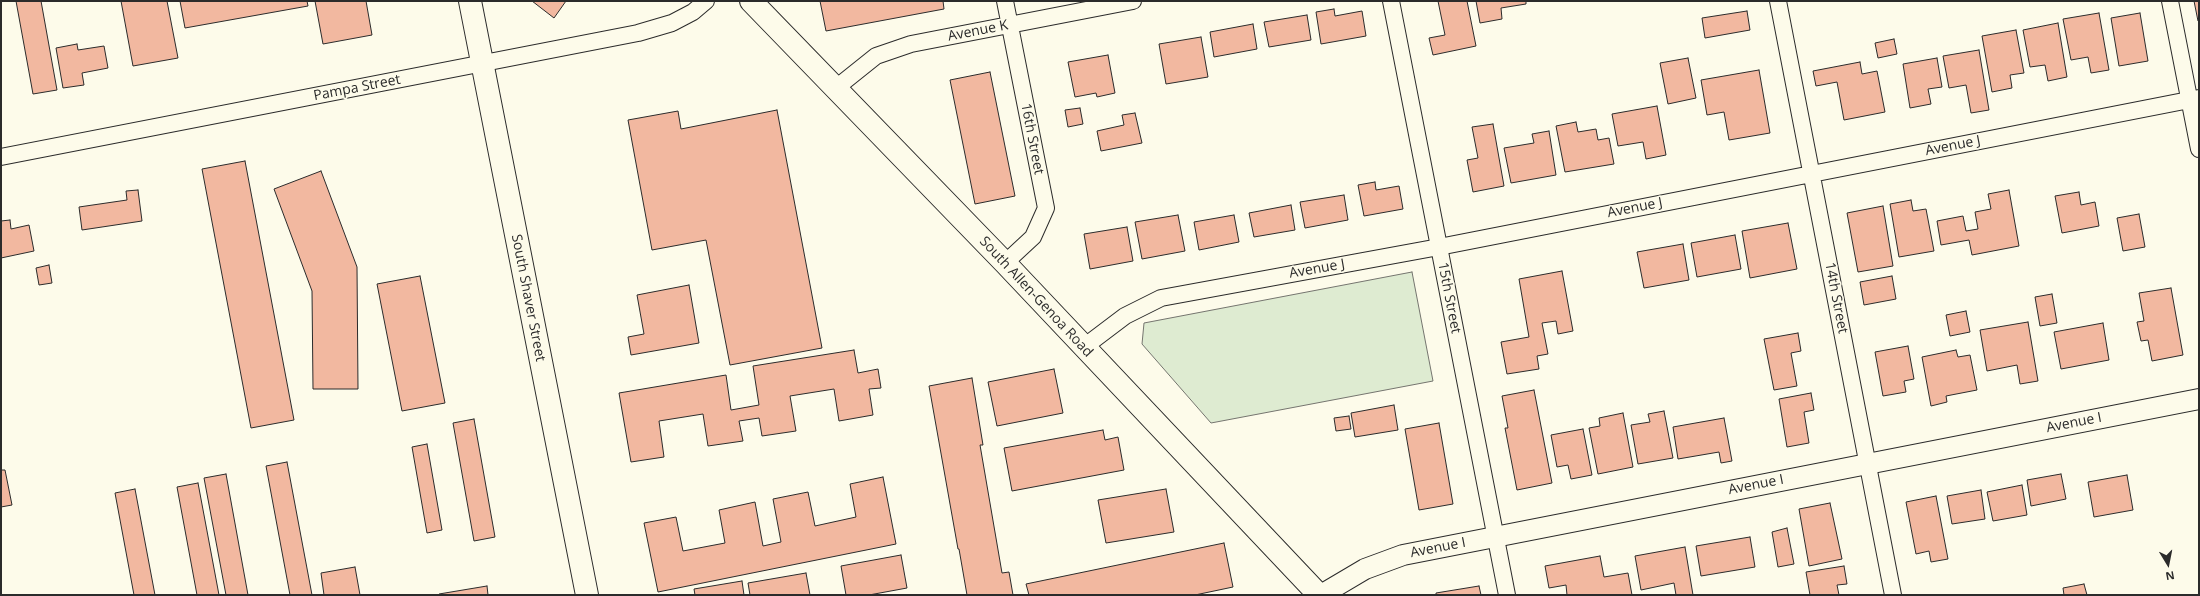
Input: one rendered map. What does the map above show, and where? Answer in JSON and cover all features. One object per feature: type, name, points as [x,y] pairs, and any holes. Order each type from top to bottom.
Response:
[{"type":"main road","name":"South Shaver Street","points":[[470,1],[587,595]]},
{"type":"main road","name":"South Allen-Genoa Road","points":[[751,1],[1005,263],[1320,595]]},
{"type":"street","name":"Pampa Street","points":[[1,157],[482,64],[644,31],[672,23],[693,12],[706,1]]},
{"type":"street","name":"16th Street","points":[[1005,1],[1046,208],[1033,237],[1005,263]]},
{"type":"street","name":"Avenue K","points":[[836,88],[876,56],[911,44],[1133,1]]},
{"type":"street","name":"15th Street","points":[[1391,1],[1507,595]]},
{"type":"street","name":"14th Street","points":[[1778,1],[1894,595]]},
{"type":"street","points":[[2170,1],[2194,99],[2199,149]]},
{"type":"street","name":"Avenue J","points":[[1084,348],[1126,316],[1161,298],[1439,247],[2194,99]]},
{"type":"street","name":"Avenue I","points":[[1320,595],[1365,569],[1403,555],[2199,399]]},
{"type":"green space","points":[[1412,272],[1433,381],[1211,423],[1142,344],[1144,323]]},
{"type":"building","points":[[16,1],[41,1],[57,90],[33,94]]},
{"type":"building","points":[[121,1],[167,1],[178,58],[133,66]]},
{"type":"building","points":[[180,1],[307,1],[308,6],[185,28]]},
{"type":"building","points":[[315,1],[366,1],[372,35],[323,44]]},
{"type":"building","points":[[532,1],[566,1],[554,18]]},
{"type":"building","points":[[820,1],[943,1],[944,9],[826,31]]},
{"type":"building","points":[[1438,1],[1467,1],[1476,46],[1433,55],[1429,38],[1445,35]]},
{"type":"building","points":[[1476,1],[1526,1],[1526,4],[1501,8],[1502,19],[1480,23]]},
{"type":"building","points":[[2194,1],[2199,1],[2199,21],[2198,21]]},
{"type":"building","points":[[1334,9],[1335,16],[1362,11],[1366,36],[1321,44],[1316,12]]},
{"type":"building","points":[[1747,11],[1750,30],[1705,38],[1702,18]]},
{"type":"building","points":[[2099,13],[2109,70],[2091,73],[2088,57],[2071,60],[2063,19]]},
{"type":"building","points":[[2140,13],[2148,61],[2119,66],[2111,18]]},
{"type":"building","points":[[1307,15],[1311,40],[1269,47],[1264,22]]},
{"type":"building","points":[[2058,23],[2067,77],[2048,81],[2045,65],[2030,67],[2023,30]]},
{"type":"building","points":[[1253,24],[1257,49],[1214,57],[1210,32]]},
{"type":"building","points":[[2016,30],[2024,73],[2010,75],[2012,88],[1992,92],[1982,36]]},
{"type":"building","points":[[1201,37],[1208,77],[1166,84],[1159,44]]},
{"type":"building","points":[[1894,39],[1897,54],[1878,58],[1875,43]]},
{"type":"building","points":[[77,44],[78,50],[104,46],[108,68],[82,73],[84,85],[63,88],[56,48]]},
{"type":"building","points":[[1979,50],[1989,110],[1971,113],[1966,85],[1949,88],[1943,56]]},
{"type":"building","points":[[1108,55],[1115,93],[1097,97],[1096,93],[1075,97],[1068,62]]},
{"type":"building","points":[[1688,58],[1696,98],[1668,104],[1660,63]]},
{"type":"building","points":[[1937,58],[1942,87],[1928,89],[1931,104],[1910,108],[1903,64]]},
{"type":"building","points":[[1860,62],[1862,74],[1877,71],[1885,112],[1844,120],[1837,82],[1816,86],[1813,71]]},
{"type":"building","points":[[1759,70],[1770,133],[1729,140],[1724,112],[1707,115],[1701,80]]},
{"type":"building","points":[[990,72],[1015,196],[975,204],[950,80]]},
{"type":"building","points":[[1657,106],[1666,155],[1646,159],[1643,142],[1618,146],[1612,114]]},
{"type":"building","points":[[1080,108],[1083,124],[1068,127],[1065,110]]},
{"type":"building","points":[[777,110],[822,348],[730,365],[706,240],[652,250],[628,120],[678,111],[681,129]]},
{"type":"building","points":[[1135,113],[1142,143],[1101,151],[1097,131],[1124,125],[1122,115]]},
{"type":"building","points":[[1576,122],[1578,132],[1596,129],[1598,140],[1609,138],[1614,164],[1565,172],[1556,126]]},
{"type":"building","points":[[1493,124],[1504,186],[1473,192],[1467,160],[1478,158],[1472,127]]},
{"type":"building","points":[[1549,131],[1556,175],[1511,183],[1504,148],[1534,143],[1532,134]]},
{"type":"building","points":[[245,161],[294,420],[251,428],[202,169]]},
{"type":"building","points":[[321,171],[357,267],[358,389],[313,389],[312,291],[274,189]]},
{"type":"building","points":[[1375,182],[1376,190],[1399,186],[1403,209],[1364,216],[1358,185]]},
{"type":"building","points":[[138,190],[142,221],[82,230],[79,207],[127,200],[126,191]]},
{"type":"building","points":[[2009,190],[2019,246],[1972,255],[1969,240],[1941,245],[1937,221],[1963,216],[1966,231],[1978,229],[1975,212],[1991,209],[1988,194]]},
{"type":"building","points":[[2079,192],[2081,205],[2095,202],[2099,226],[2062,233],[2055,196]]},
{"type":"building","points":[[1344,195],[1348,220],[1305,228],[1300,202]]},
{"type":"building","points":[[1911,200],[1913,211],[1926,209],[1934,251],[1899,257],[1890,204]]},
{"type":"building","points":[[1291,205],[1295,230],[1254,237],[1249,213]]},
{"type":"building","points":[[1883,206],[1893,266],[1858,272],[1847,213]]},
{"type":"building","points":[[2139,214],[2145,247],[2123,251],[2117,218]]},
{"type":"building","points":[[1178,215],[1185,251],[1142,259],[1135,222]]},
{"type":"building","points":[[1234,215],[1239,242],[1199,250],[1194,222]]},
{"type":"building","points":[[10,220],[11,229],[29,225],[34,251],[1,258],[1,221]]},
{"type":"building","points":[[1788,223],[1797,269],[1750,278],[1742,231]]},
{"type":"building","points":[[1127,227],[1133,261],[1090,269],[1084,234]]},
{"type":"building","points":[[1735,235],[1741,269],[1697,277],[1691,243]]},
{"type":"building","points":[[1683,244],[1689,280],[1644,288],[1637,252]]},
{"type":"building","points":[[49,265],[52,283],[39,285],[36,268]]},
{"type":"building","points":[[1562,271],[1573,331],[1558,334],[1556,321],[1542,323],[1548,354],[1537,356],[1539,369],[1507,374],[1501,342],[1529,337],[1519,279]]},
{"type":"building","points":[[420,276],[445,403],[402,411],[377,284]]},
{"type":"building","points":[[1892,276],[1896,299],[1864,305],[1860,282]]},
{"type":"building","points":[[689,285],[699,343],[631,355],[628,337],[644,334],[637,295]]},
{"type":"building","points":[[2171,288],[2183,355],[2152,361],[2148,340],[2141,341],[2137,322],[2144,321],[2139,293]]},
{"type":"building","points":[[2052,294],[2057,323],[2040,326],[2035,297]]},
{"type":"building","points":[[1966,311],[1970,332],[1950,336],[1946,315]]},
{"type":"building","points":[[2028,322],[2038,381],[2020,384],[2017,365],[1987,371],[1980,330]]},
{"type":"building","points":[[2103,323],[2109,360],[2061,369],[2054,332]]},
{"type":"building","points":[[1798,333],[1801,351],[1791,353],[1797,386],[1774,390],[1764,339]]},
{"type":"building","points":[[1908,346],[1914,379],[1904,381],[1906,392],[1883,396],[1875,352]]},
{"type":"building","points":[[854,350],[858,373],[878,369],[881,388],[869,389],[873,415],[839,421],[834,389],[790,396],[796,431],[762,436],[759,418],[739,421],[743,441],[708,446],[703,414],[659,421],[664,457],[631,462],[619,393],[726,375],[731,410],[759,405],[753,366]]},
{"type":"building","points":[[1956,350],[1958,357],[1970,355],[1977,390],[1946,396],[1947,402],[1931,406],[1922,357]]},
{"type":"building","points":[[1054,369],[1063,413],[997,426],[988,382]]},
{"type":"building","points":[[972,378],[983,445],[980,445],[1002,573],[1009,572],[1013,595],[967,595],[958,549],[929,386]]},
{"type":"building","points":[[1534,390],[1552,483],[1517,490],[1505,428],[1508,428],[1502,396]]},
{"type":"building","points":[[1811,393],[1814,410],[1804,412],[1809,443],[1787,447],[1779,399]]},
{"type":"building","points":[[1394,405],[1398,430],[1355,437],[1351,413]]},
{"type":"building","points":[[1664,411],[1673,458],[1638,464],[1631,425],[1650,422],[1648,414]]},
{"type":"building","points":[[1623,413],[1633,467],[1598,474],[1589,428],[1600,426],[1599,418]]},
{"type":"building","points":[[1349,416],[1351,429],[1336,431],[1334,418]]},
{"type":"building","points":[[1724,418],[1732,461],[1721,463],[1719,452],[1678,459],[1673,427]]},
{"type":"building","points":[[474,419],[495,537],[474,541],[453,423]]},
{"type":"building","points":[[1439,423],[1453,504],[1419,510],[1405,429]]},
{"type":"building","points":[[1583,429],[1592,475],[1571,479],[1568,465],[1557,467],[1551,435]]},
{"type":"building","points":[[1103,430],[1105,440],[1118,437],[1124,470],[1012,491],[1004,448]]},
{"type":"building","points":[[427,444],[442,530],[427,533],[412,447]]},
{"type":"building","points":[[287,462],[312,595],[290,595],[266,466]]},
{"type":"building","points":[[1,470],[5,470],[12,505],[1,507]]},
{"type":"building","points":[[226,474],[248,595],[226,595],[204,478]]},
{"type":"building","points":[[2061,474],[2066,499],[2031,506],[2027,480]]},
{"type":"building","points":[[2127,475],[2133,510],[2094,517],[2088,482]]},
{"type":"building","points":[[883,477],[896,544],[658,592],[644,523],[676,517],[683,551],[725,543],[719,510],[755,502],[763,546],[781,542],[773,499],[808,492],[815,526],[856,517],[850,484]]},
{"type":"building","points":[[198,483],[219,595],[197,595],[177,487]]},
{"type":"building","points":[[2022,485],[2027,515],[1993,521],[1987,492]]},
{"type":"building","points":[[135,489],[155,595],[134,595],[115,493]]},
{"type":"building","points":[[1166,489],[1174,532],[1106,543],[1098,500]]},
{"type":"building","points":[[1981,490],[1985,519],[1952,524],[1947,496]]},
{"type":"building","points":[[1936,496],[1948,559],[1931,562],[1929,551],[1916,554],[1906,502]]},
{"type":"building","points":[[1830,503],[1842,559],[1809,566],[1799,509]]},
{"type":"building","points":[[1787,528],[1794,564],[1778,567],[1772,532]]},
{"type":"building","points":[[1750,537],[1755,567],[1701,576],[1696,546]]},
{"type":"building","points":[[1224,543],[1233,587],[1195,595],[1029,595],[1026,584]]},
{"type":"building","points":[[1685,547],[1693,595],[1676,595],[1674,583],[1641,590],[1635,556]]},
{"type":"building","points":[[901,555],[907,588],[869,595],[846,595],[841,566]]},
{"type":"building","points":[[1600,556],[1604,577],[1628,573],[1632,595],[1567,595],[1566,585],[1549,588],[1545,566]]},
{"type":"building","points":[[1844,566],[1847,584],[1837,585],[1839,595],[1810,595],[1806,572]]},
{"type":"building","points":[[355,567],[360,595],[324,595],[321,573]]},
{"type":"building","points":[[806,573],[810,595],[750,595],[748,583]]},
{"type":"building","points":[[742,581],[744,595],[695,595],[694,589]]},
{"type":"building","points":[[2084,584],[2087,595],[2064,595],[2063,588]]},
{"type":"building","points":[[487,586],[488,595],[439,594]]},
{"type":"building","points":[[1479,586],[1481,595],[1436,595],[1436,593]]}]
